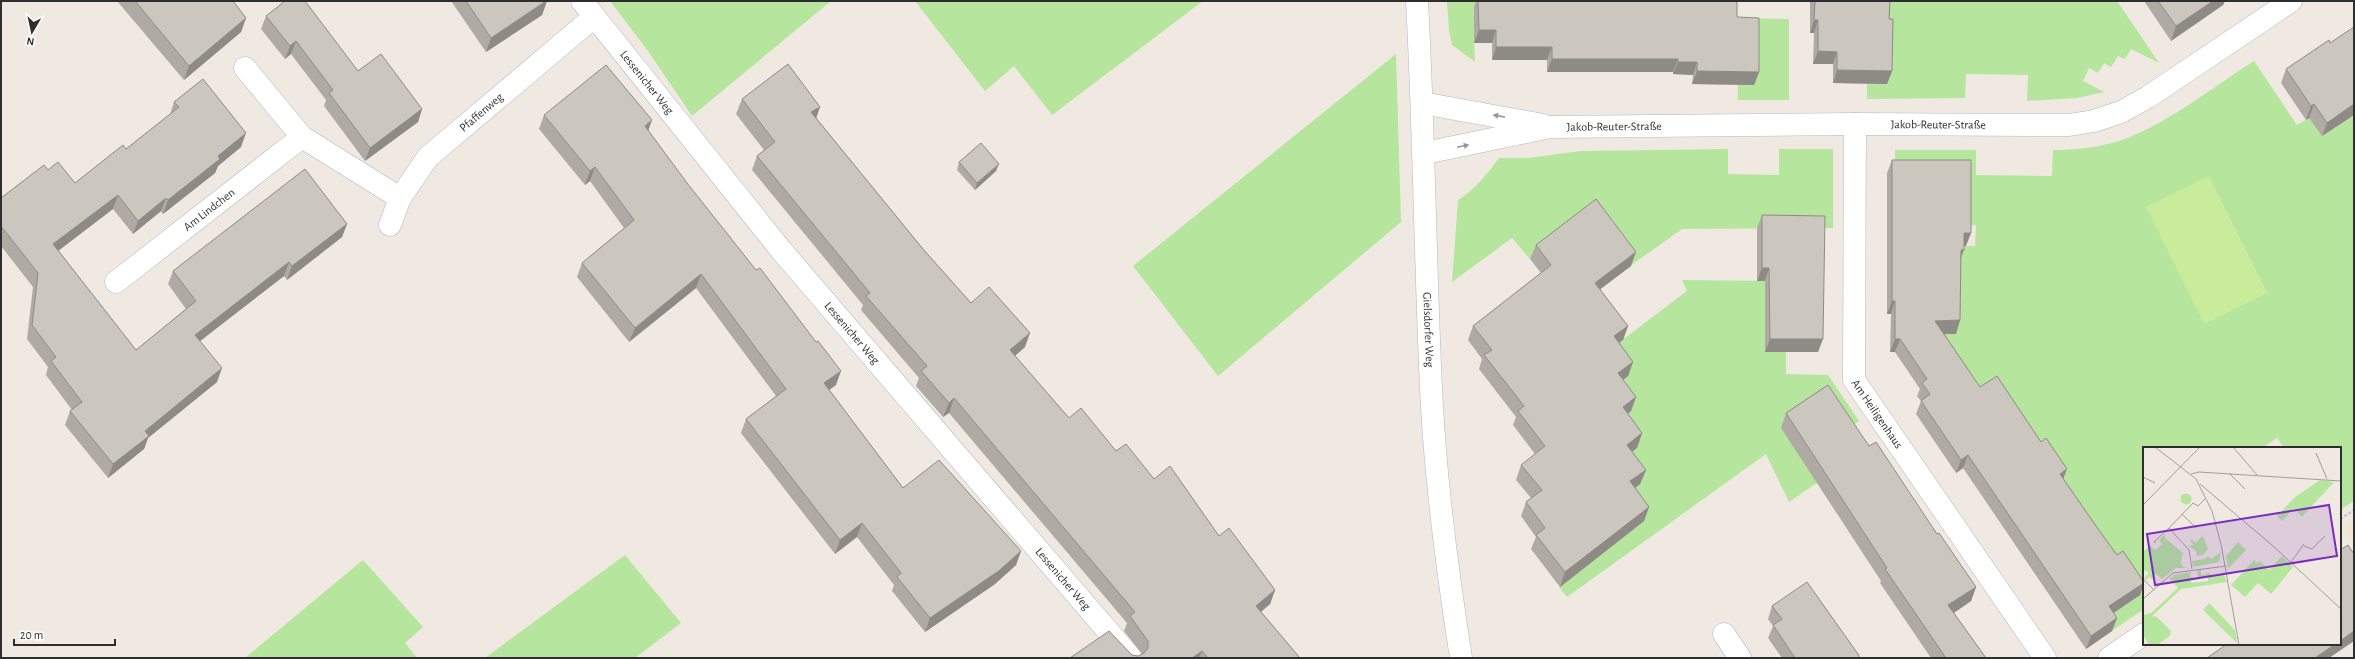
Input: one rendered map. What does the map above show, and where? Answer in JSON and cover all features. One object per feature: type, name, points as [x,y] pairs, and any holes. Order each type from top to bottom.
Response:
[{"type":"street","name":"Gielsdorfer Weg","points":[[1417,1],[1424,153],[1431,389],[1435,446],[1461,658]]},
{"type":"street","name":"Jakob-Reuter-Straße","points":[[1424,153],[1550,127],[1855,124],[2042,126],[2069,125],[2094,121],[2121,112],[2148,97],[2292,1]]},
{"type":"street","name":"Pfaffenweg","points":[[390,225],[400,198],[428,157],[588,9]]},
{"type":"street","name":"Lessenicher Weg","points":[[588,9],[781,250],[1131,658]]},
{"type":"street","points":[[245,68],[302,136],[400,198]]},
{"type":"street","name":"Jakob-Reuter-Straße","points":[[1422,103],[1550,127]]},
{"type":"street","name":"Am Heiligenhaus","points":[[1855,124],[1854,380],[2045,658]]},
{"type":"street","name":"Am Lindchen","points":[[116,282],[302,136]]},
{"type":"street","points":[[1724,634],[1740,658]]},
{"type":"street","points":[[2109,658],[2143,635]]},
{"type":"path","points":[[2341,518],[2354,510]]},
{"type":"shaded area","points":[[2354,520],[2354,543],[2343,527]]},
{"type":"green space","points":[[610,1],[831,1],[692,116],[648,51]]},
{"type":"green space","points":[[915,1],[1203,1],[1052,115],[1014,66],[985,91]]},
{"type":"green space","points":[[1447,1],[1505,1],[1474,43],[1475,62],[1452,45],[1449,30]]},
{"type":"green space","points":[[1668,1],[1733,18],[1789,19],[1789,100],[1738,100],[1738,85],[1754,85],[1755,30],[1673,72],[1658,72]]},
{"type":"green space","points":[[1885,1],[2117,1],[2159,63],[2131,49],[2125,59],[2118,56],[2111,67],[2104,63],[2098,73],[2089,68],[2083,81],[2104,92],[2077,98],[2027,101],[2028,75],[1966,74],[1965,98],[1867,99],[1867,84]]},
{"type":"green space","points":[[1396,54],[1401,222],[1218,376],[1133,266]]},
{"type":"green space","points":[[2254,61],[2297,125],[2309,118],[2322,136],[2354,115],[2354,501],[2341,509],[2341,447],[2283,447],[2277,438],[2264,447],[2143,447],[2143,610],[2112,631],[2104,619],[2139,595],[1976,399],[1916,334],[1955,334],[1960,246],[1975,246],[1976,225],[1966,226],[1895,173],[1895,150],[1976,150],[1976,175],[2052,176],[2053,150],[2077,149],[2116,142],[2151,127],[2187,106]]},
{"type":"green space","points":[[1728,149],[1728,174],[1779,175],[1779,149],[1833,149],[1833,228],[1682,229],[1630,266],[1590,214],[1530,259],[1512,238],[1452,282],[1458,200],[1485,176],[1499,158],[1528,158],[1581,151]]},
{"type":"green space","points":[[2209,176],[2267,293],[2204,324],[2146,207]]},
{"type":"green space","points":[[1682,280],[1769,281],[1765,352],[1786,352],[1786,374],[1828,375],[1859,421],[1844,431],[1818,482],[1789,502],[1766,454],[1567,597],[1559,587],[1583,568],[1622,459],[1609,350],[1687,291]]},
{"type":"green space","points":[[625,555],[681,623],[635,658],[485,658]]},
{"type":"green space","points":[[363,560],[423,627],[405,643],[417,658],[245,658]]},
{"type":"building","points":[[135,1],[233,1],[246,18],[189,66]]},
{"type":"building","points":[[285,1],[305,1],[358,71],[381,54],[422,109],[370,148],[329,93],[333,90],[296,41],[290,46],[266,16]]},
{"type":"building","points":[[466,1],[546,1],[491,38]]},
{"type":"building","points":[[1478,1],[1737,1],[1737,17],[1759,18],[1759,72],[1697,71],[1697,62],[1678,62],[1678,59],[1552,59],[1552,47],[1496,47],[1496,30],[1479,30]]},
{"type":"building","points":[[1815,1],[1890,1],[1889,19],[1893,19],[1892,71],[1837,70],[1837,52],[1818,51],[1818,20],[1814,20]]},
{"type":"building","points":[[2158,1],[2213,1],[2176,26]]},
{"type":"building","points":[[2354,27],[2354,104],[2327,123],[2314,104],[2311,106],[2286,69],[2329,40],[2330,43]]},
{"type":"building","points":[[788,64],[820,107],[811,112],[923,249],[971,303],[989,287],[1030,333],[1010,350],[1069,418],[1081,408],[1116,451],[1126,444],[1154,479],[1170,466],[1219,536],[1229,528],[1275,590],[1256,606],[1300,658],[1208,658],[1202,651],[1192,658],[1070,658],[1109,631],[1132,655],[1138,656],[1144,653],[1148,648],[1148,641],[1130,616],[1135,612],[954,398],[949,403],[921,371],[927,366],[866,296],[870,293],[757,156],[775,142],[742,99]]},
{"type":"building","points":[[606,65],[652,120],[645,126],[687,183],[756,270],[760,268],[816,342],[818,341],[841,371],[824,383],[903,488],[939,460],[1021,551],[1000,570],[930,618],[897,577],[901,573],[862,523],[840,540],[746,419],[786,389],[701,274],[635,328],[582,263],[634,220],[595,167],[590,171],[544,115]]},
{"type":"building","points":[[203,79],[246,133],[218,156],[220,159],[168,200],[166,198],[138,221],[118,195],[53,244],[136,350],[196,301],[173,271],[305,169],[347,224],[292,266],[289,262],[195,335],[222,368],[145,431],[149,436],[113,464],[70,411],[82,402],[51,361],[56,357],[32,325],[38,273],[1,226],[1,198],[44,165],[48,170],[58,162],[75,183],[123,145],[126,149],[179,107],[174,102]]},
{"type":"building","points":[[981,143],[999,164],[977,183],[959,162]]},
{"type":"building","points":[[1892,160],[1971,160],[1971,233],[1964,233],[1964,250],[1961,250],[1960,320],[1935,321],[1980,387],[1997,376],[2041,442],[2046,438],[2067,469],[2060,474],[2096,526],[2117,555],[2123,551],[2143,581],[2143,584],[2109,606],[2117,618],[2091,636],[1968,455],[1961,460],[1921,401],[1930,394],[1922,383],[1927,379],[1900,339],[1895,339],[1895,301],[1892,301]]},
{"type":"building","points":[[1596,199],[1636,252],[1595,283],[1628,326],[1614,336],[1633,362],[1618,373],[1636,397],[1623,407],[1642,433],[1627,445],[1646,470],[1630,481],[1649,507],[1565,572],[1536,535],[1545,528],[1526,502],[1542,490],[1521,465],[1545,446],[1518,411],[1524,406],[1484,355],[1492,350],[1473,326],[1551,265],[1536,245]]},
{"type":"building","points":[[1762,215],[1825,216],[1823,339],[1770,339],[1769,268],[1762,268]]},
{"type":"building","points":[[1828,385],[1869,446],[1876,442],[1937,534],[1939,533],[1976,587],[1948,605],[1986,658],[1946,658],[1885,569],[1887,568],[1786,413]]},
{"type":"building","points":[[2348,545],[2354,554],[2354,631],[2341,640],[2341,549]]},
{"type":"building","points":[[1807,582],[1860,658],[1795,658],[1773,625],[1782,619],[1772,606]]},
{"type":"building","points":[[2226,645],[2334,645],[2315,658],[2207,658]]}]
